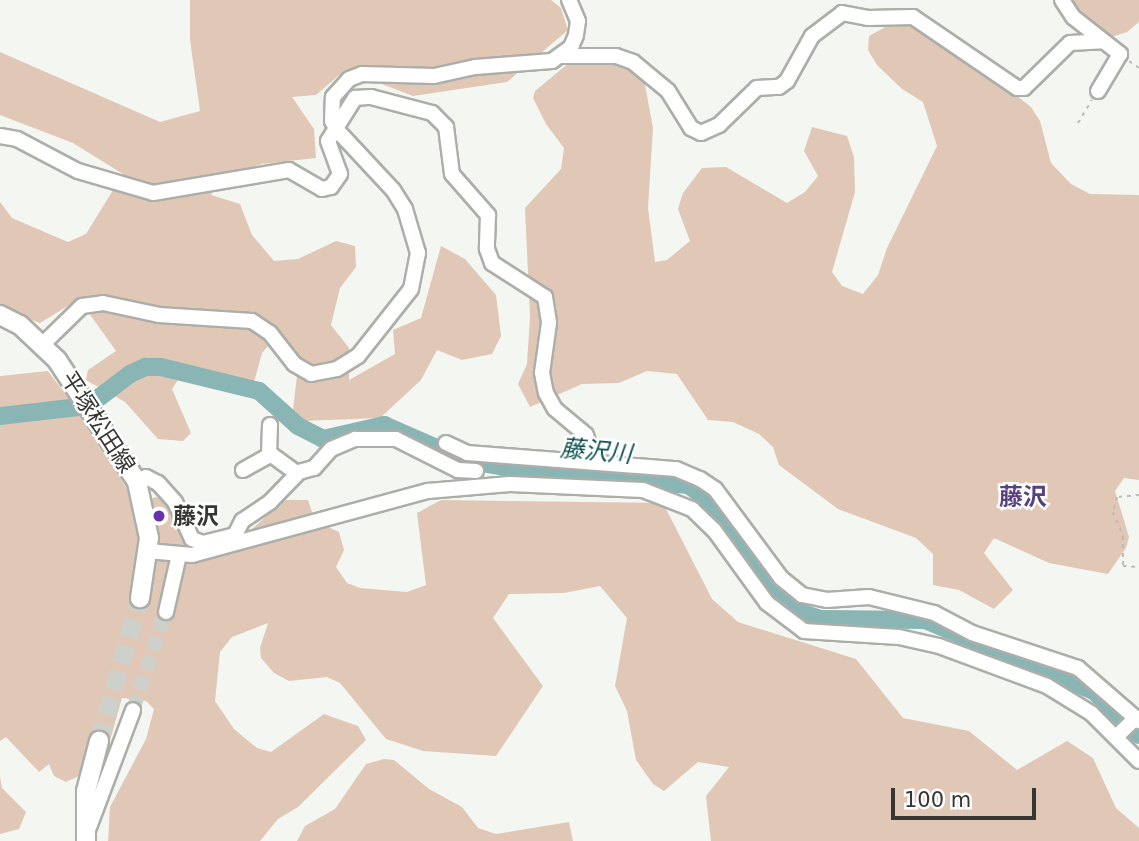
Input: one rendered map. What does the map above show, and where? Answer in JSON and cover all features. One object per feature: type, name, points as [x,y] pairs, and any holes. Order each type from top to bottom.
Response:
[{"type":"main road","name":"平塚松田線","points":[[0,316],[43,345],[73,384],[137,482],[148,551],[140,598]]},
{"type":"main road","points":[[86,838],[86,791],[99,741]]},
{"type":"street","points":[[561,56],[576,35],[578,21],[569,0]]},
{"type":"street","points":[[1062,0],[1073,18],[1120,54],[1098,91]]},
{"type":"street","points":[[43,345],[75,312],[93,303],[159,315],[252,321],[270,333],[294,364],[310,374],[327,373],[358,356],[411,289],[418,253],[405,209],[393,190],[337,130],[332,121],[333,97],[349,79],[362,74],[434,76],[561,56],[616,56],[633,62],[668,91],[691,128],[701,133],[719,125],[757,88],[779,87],[787,81],[812,36],[842,13],[868,18],[913,17],[1017,88],[1024,88],[1070,43],[1103,41]]},
{"type":"street","points":[[0,136],[17,139],[78,170],[163,194],[289,170],[316,188],[331,187],[340,167],[328,141],[361,95],[432,113],[444,121],[452,174],[488,215],[487,249],[492,263],[537,287],[545,297],[549,323],[542,373],[546,393],[555,409],[586,435],[594,462]]},
{"type":"street","points":[[270,425],[271,454]]},
{"type":"street","points":[[137,482],[146,477],[158,483],[175,502],[192,539],[203,543],[235,535],[242,521],[270,502],[298,473],[314,468],[331,449],[370,437],[396,439],[458,470],[476,471]]},
{"type":"street","points":[[446,443],[457,451],[676,469],[700,479],[715,489],[781,578],[802,595],[827,600],[869,597],[934,613],[972,633],[1078,668],[1138,720],[1116,737]]},
{"type":"street","points":[[470,486],[483,453]]},
{"type":"street","points":[[271,454],[298,473]]},
{"type":"street","points":[[243,470],[271,454]]},
{"type":"street","points":[[148,551],[178,555],[428,491],[470,486],[643,490],[670,497],[714,530],[767,603],[804,631],[899,637],[939,646],[1068,695],[1139,761]]},
{"type":"street","points":[[166,612],[178,555]]},
{"type":"street","points":[[86,838],[133,710]]},
{"type":"path","points":[[1078,123],[1098,91]]},
{"type":"path","points":[[1139,495],[1118,497],[1113,512],[1123,536],[1123,566],[1139,567]]},
{"type":"shaded area","points":[[190,0],[551,0],[561,8],[568,30],[507,82],[413,96],[345,70],[316,95],[292,97],[314,129],[316,158],[262,164],[222,177],[211,195],[240,204],[252,235],[274,261],[298,259],[336,241],[355,246],[356,267],[340,288],[331,325],[349,348],[349,380],[395,354],[393,330],[421,318],[441,246],[465,259],[496,295],[501,336],[492,354],[462,360],[437,350],[421,380],[380,418],[301,421],[293,410],[299,358],[279,334],[262,353],[254,382],[178,380],[172,389],[191,433],[183,441],[158,439],[125,402],[86,380],[88,370],[116,351],[79,299],[40,323],[0,308],[0,202],[12,218],[68,242],[86,234],[123,174],[73,143],[0,115],[0,52],[160,122],[200,111],[190,40]]},
{"type":"shaded area","points":[[1059,0],[1139,0],[1139,22],[1127,32],[1105,39]]},
{"type":"shaded area","points":[[911,13],[1031,107],[1040,121],[1051,163],[1071,184],[1090,194],[1139,195],[1139,480],[1124,478],[1115,491],[1129,537],[1126,548],[1108,574],[1049,563],[994,538],[984,553],[1013,590],[994,609],[959,590],[933,585],[933,554],[916,538],[838,509],[779,465],[773,447],[759,434],[733,422],[708,420],[677,374],[647,371],[619,383],[582,384],[530,407],[518,384],[527,364],[530,317],[525,208],[561,169],[564,148],[546,124],[533,98],[535,91],[587,48],[641,63],[653,128],[648,208],[655,262],[667,260],[690,241],[678,209],[683,193],[702,168],[726,167],[787,203],[805,192],[818,176],[804,151],[812,127],[847,136],[854,157],[855,192],[832,272],[842,286],[863,294],[878,275],[887,248],[937,146],[923,102],[902,89],[877,65],[868,50],[869,36]]},
{"type":"shaded area","points":[[48,371],[86,422],[130,494],[140,503],[156,497],[171,502],[192,546],[252,529],[284,500],[308,500],[315,521],[339,532],[344,550],[336,567],[347,583],[360,588],[407,592],[426,585],[417,513],[441,500],[663,503],[712,599],[738,622],[856,659],[903,718],[969,731],[1017,770],[1067,741],[1093,758],[1116,808],[1139,828],[1139,841],[711,841],[706,796],[729,767],[698,762],[664,791],[653,784],[636,760],[627,711],[615,686],[627,618],[600,586],[564,593],[509,594],[493,618],[543,686],[496,756],[423,751],[386,739],[340,683],[327,677],[289,681],[274,673],[261,658],[260,648],[268,623],[232,637],[220,652],[215,701],[234,729],[257,748],[271,752],[324,714],[358,726],[366,740],[298,807],[278,819],[260,841],[108,841],[110,807],[146,739],[154,709],[146,701],[122,698],[103,765],[66,782],[54,776],[49,764],[39,772],[6,737],[0,741],[0,376]]},
{"type":"shaded area","points":[[384,759],[394,760],[429,789],[462,807],[478,828],[496,834],[569,822],[573,841],[297,841],[305,826],[335,809],[366,764]]},
{"type":"shaded area","points":[[0,777],[2,788],[26,812],[19,829],[0,834]]},
{"type":"waterway","name":"藤沢川","points":[[0,416],[88,406],[130,374],[145,367],[161,367],[259,391],[298,426],[323,439],[384,425],[464,460],[522,470],[688,485],[704,496],[781,594],[802,613],[821,619],[925,620],[1094,691],[1139,735]]},
{"type":"tunnel","points":[[99,741],[140,598]]},
{"type":"tunnel","points":[[133,710],[166,612]]},
{"type":"place","name":"藤沢","points":[[159,516]]},
{"type":"district","name":"藤沢","points":[[1023,498]]}]
